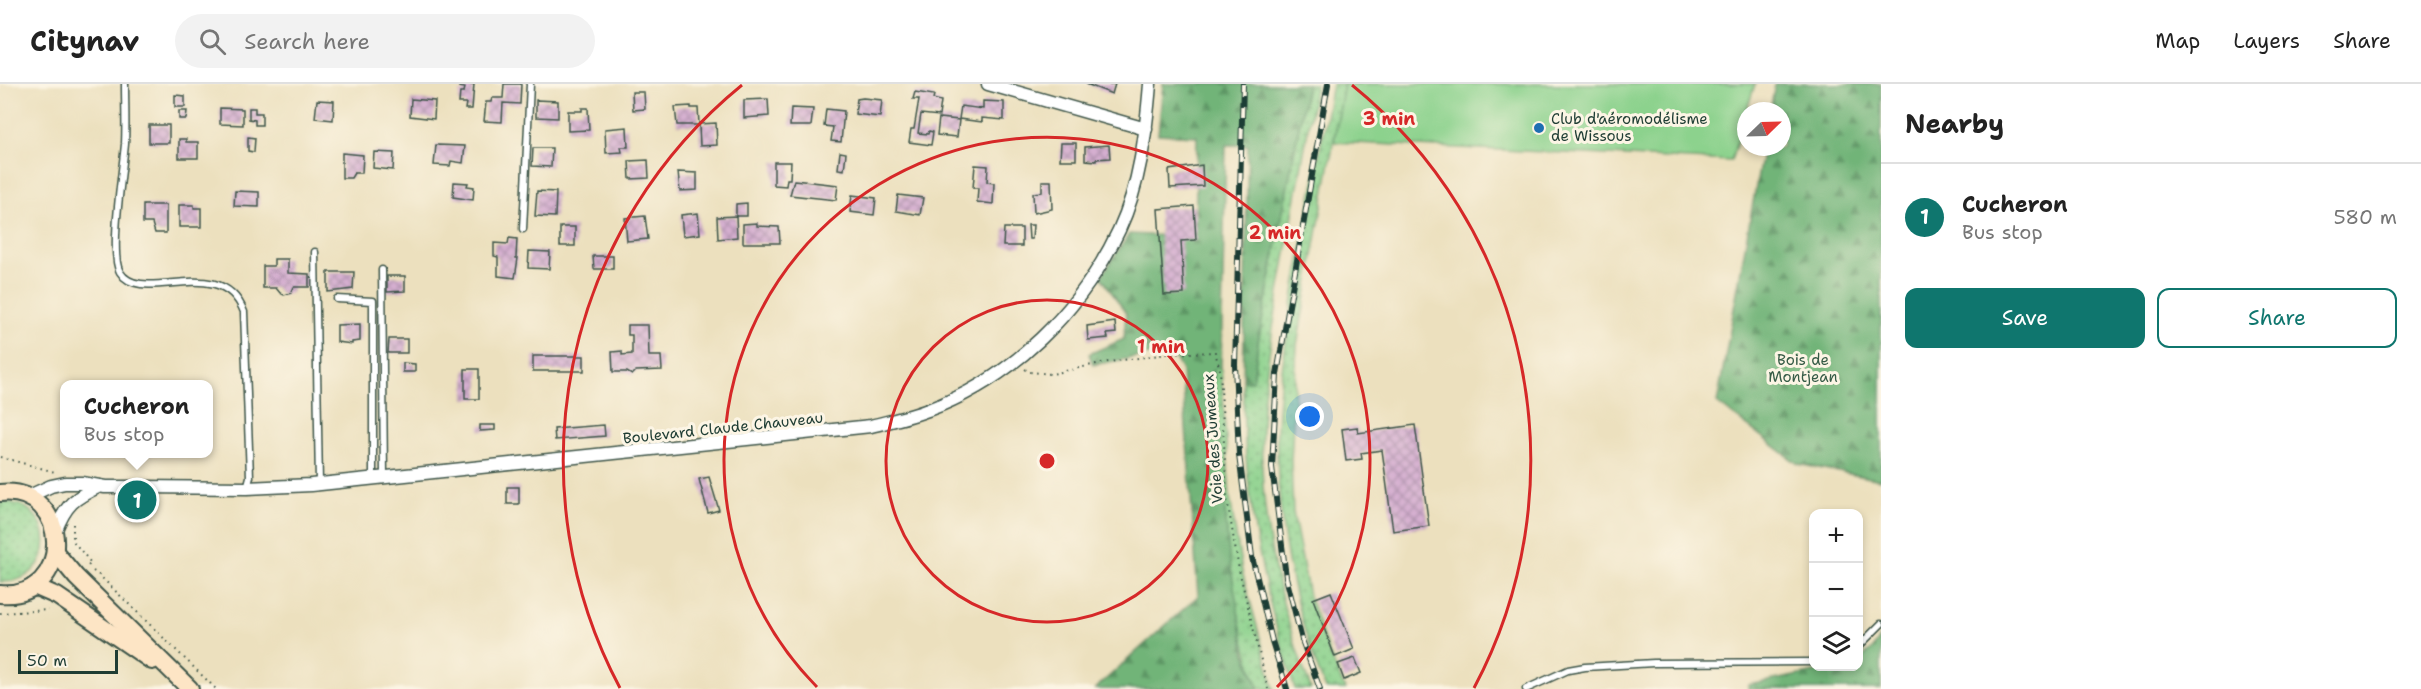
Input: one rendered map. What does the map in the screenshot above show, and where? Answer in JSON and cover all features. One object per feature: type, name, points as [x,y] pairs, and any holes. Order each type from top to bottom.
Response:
[{"type":"main road","points":[[0,493],[27,497],[45,511],[56,541],[76,577],[188,688]]},
{"type":"main road","points":[[0,594],[21,592],[34,586],[48,572],[56,541]]},
{"type":"main road","points":[[34,586],[57,596],[188,688]]},
{"type":"street","points":[[988,84],[1146,129]]},
{"type":"street","name":"Boulevard Claude Chauveau","points":[[27,497],[64,483],[100,486],[247,488],[378,479],[871,426],[929,410],[989,380],[1015,363],[1071,306],[1097,270],[1120,230],[1134,188],[1146,129],[1150,84]]},
{"type":"street","points":[[56,541],[71,503],[77,496],[100,486]]},
{"type":"lane","points":[[125,84],[125,142],[116,247],[118,270],[125,278],[139,283],[208,282],[224,286],[240,300],[244,312],[250,477],[247,488]]},
{"type":"lane","points":[[523,229],[530,84]]},
{"type":"lane","points":[[315,252],[319,484]]},
{"type":"lane","points":[[378,479],[382,270]]},
{"type":"lane","points":[[337,299],[373,302],[378,479]]},
{"type":"lane","points":[[1863,642],[1881,624]]},
{"type":"lane","points":[[1526,689],[1568,670],[1585,667],[1654,663],[1809,662]]},
{"type":"path","name":"Voie des Jumeaux","points":[[1015,363],[1030,372],[1052,374],[1101,363],[1167,354],[1215,352],[1220,370],[1227,499],[1239,570],[1268,689]]},
{"type":"path","points":[[0,457],[64,475]]},
{"type":"path","points":[[74,518],[73,541],[91,563],[83,572]]},
{"type":"path","points":[[56,541],[67,538],[88,567],[216,689]]},
{"type":"path","points":[[0,613],[50,609],[52,606]]},
{"type":"green space","points":[[1163,84],[1307,84],[1258,342],[1253,381],[1243,381],[1248,145],[1226,145],[1221,367],[1213,370],[1229,556],[1245,653],[1259,689],[1095,689],[1198,596],[1182,371],[1171,351],[1093,365],[1089,354],[1124,339],[1126,313],[1101,277],[1129,234],[1195,237],[1197,136],[1158,134]]},
{"type":"green space","points":[[1307,84],[1316,84],[1272,333],[1263,408],[1262,444],[1266,515],[1279,586],[1311,689],[1295,689],[1273,613],[1256,537],[1246,460],[1243,381],[1253,381],[1258,342]]},
{"type":"green space","points":[[1332,84],[1344,84],[1297,345],[1291,461],[1293,512],[1309,596],[1329,653],[1345,689],[1326,689],[1304,627],[1288,562],[1277,463],[1278,414],[1283,365]]},
{"type":"green space","name":"Club d'aéromodélisme de Wissous","points":[[1344,84],[1755,84],[1749,102],[1737,102],[1737,142],[1731,161],[1334,142]]},
{"type":"green space","name":"Bois de Montjean","points":[[1775,84],[1881,84],[1881,480],[1798,464],[1717,403],[1761,156],[1791,156],[1791,102],[1772,102]]},
{"type":"green space","points":[[1221,367],[1230,498],[1242,571],[1274,689],[1259,689],[1237,613],[1226,531],[1213,369]]},
{"type":"green space","points":[[0,502],[19,505],[33,513],[42,526],[45,541],[42,556],[34,569],[20,579],[0,582]]},
{"type":"green space","points":[[1881,637],[1881,689],[1748,689],[1749,685],[1820,671],[1863,671],[1863,656],[1871,651]]},
{"type":"building","points":[[459,84],[474,84],[472,109],[465,109],[466,103],[459,103],[460,92],[464,92],[465,88],[459,87]]},
{"type":"building","points":[[504,84],[521,84],[520,104],[503,103],[502,122],[484,121],[486,102],[491,102],[492,98],[503,98]]},
{"type":"building","points":[[1086,84],[1115,84],[1112,94]]},
{"type":"building","points":[[632,92],[644,92],[645,109],[633,110]]},
{"type":"building","points":[[915,92],[934,95],[933,99],[941,101],[939,116],[921,114],[918,133],[933,132],[931,145],[909,142],[911,129],[914,129],[919,99],[913,99]]},
{"type":"building","points":[[175,95],[185,96],[185,107],[175,107]]},
{"type":"building","points":[[411,99],[435,101],[434,119],[410,116]]},
{"type":"building","points":[[768,99],[769,116],[744,118],[744,100]]},
{"type":"building","points":[[857,99],[882,100],[880,117],[855,114]]},
{"type":"building","points":[[317,100],[334,101],[333,120],[315,118]]},
{"type":"building","points":[[536,100],[558,101],[558,118],[536,117]]},
{"type":"building","points":[[983,101],[1004,102],[1004,120],[982,118],[982,122],[959,119],[961,106],[983,109]]},
{"type":"building","points":[[691,106],[691,108],[698,108],[699,124],[716,123],[717,145],[700,146],[699,125],[677,125],[675,107]]},
{"type":"building","points":[[220,108],[243,109],[243,125],[220,124]]},
{"type":"building","points":[[249,108],[255,108],[255,113],[262,113],[262,125],[255,125],[255,120],[249,119]]},
{"type":"building","points":[[582,108],[588,108],[589,130],[568,131],[568,111],[582,111]]},
{"type":"building","points":[[791,108],[813,109],[811,126],[790,126]]},
{"type":"building","points":[[826,109],[844,111],[841,142],[831,141],[833,127],[824,126]]},
{"type":"building","points":[[179,111],[187,111],[186,119],[179,119]]},
{"type":"building","points":[[939,118],[959,120],[957,137],[937,135]]},
{"type":"building","points":[[149,125],[169,125],[169,143],[149,143]]},
{"type":"building","points":[[627,127],[628,147],[621,147],[622,152],[606,153],[605,129]]},
{"type":"building","points":[[248,137],[255,138],[254,152],[248,151]]},
{"type":"building","points":[[179,139],[186,139],[186,142],[198,142],[198,158],[179,158]]},
{"type":"building","points":[[1061,143],[1076,143],[1076,160],[1060,160]]},
{"type":"building","points":[[436,145],[465,146],[463,163],[451,161],[450,166],[434,165]]},
{"type":"building","points":[[1109,145],[1110,158],[1096,159],[1096,161],[1085,160],[1085,147]]},
{"type":"building","points":[[533,148],[552,148],[551,167],[532,166]]},
{"type":"building","points":[[374,152],[394,153],[393,170],[373,168]]},
{"type":"building","points":[[840,152],[846,153],[844,170],[838,169]]},
{"type":"building","points":[[342,153],[363,155],[362,173],[354,173],[351,178],[342,178]]},
{"type":"building","points":[[648,160],[649,178],[630,179],[629,161]]},
{"type":"building","points":[[774,162],[791,162],[790,179],[787,179],[786,186],[774,185]]},
{"type":"building","points":[[975,165],[988,166],[987,182],[994,183],[993,204],[977,202],[978,188],[973,188]]},
{"type":"building","points":[[1202,165],[1203,186],[1170,188],[1169,170]]},
{"type":"building","points":[[678,172],[697,173],[697,190],[680,191]]},
{"type":"building","points":[[794,180],[838,185],[836,200],[790,195]]},
{"type":"building","points":[[1042,181],[1051,181],[1052,209],[1034,213],[1033,193],[1042,192]]},
{"type":"building","points":[[454,182],[468,183],[467,186],[474,187],[473,200],[453,197]]},
{"type":"building","points":[[235,191],[259,192],[259,207],[234,206]]},
{"type":"building","points":[[537,191],[556,192],[555,217],[535,216]]},
{"type":"building","points":[[852,195],[876,198],[874,215],[850,212]]},
{"type":"building","points":[[898,195],[923,198],[920,215],[896,211]]},
{"type":"building","points":[[747,203],[747,216],[736,216],[736,204]]},
{"type":"building","points":[[143,205],[166,205],[166,233],[155,233],[152,223],[143,223]]},
{"type":"building","points":[[179,205],[194,205],[194,208],[201,208],[201,227],[179,227]]},
{"type":"building","points":[[1194,206],[1196,240],[1181,241],[1184,294],[1164,295],[1158,209]]},
{"type":"building","points":[[698,213],[700,234],[683,236],[681,215]]},
{"type":"building","points":[[645,216],[648,239],[627,241],[625,218]]},
{"type":"building","points":[[736,216],[737,237],[718,239],[717,217]]},
{"type":"building","points":[[757,223],[757,226],[779,227],[780,243],[743,243],[743,224]]},
{"type":"building","points":[[1028,225],[1033,225],[1032,239],[1029,239]]},
{"type":"building","points":[[560,227],[575,227],[575,246],[560,246]]},
{"type":"building","points":[[1004,228],[1022,228],[1022,246],[1003,246]]},
{"type":"building","points":[[509,238],[517,239],[516,258],[518,258],[515,278],[498,276],[498,257],[494,256],[494,243],[508,244]]},
{"type":"building","points":[[529,251],[550,252],[549,269],[528,268]]},
{"type":"building","points":[[593,256],[613,256],[613,269],[594,269]]},
{"type":"building","points":[[274,259],[288,259],[288,273],[309,274],[309,287],[294,287],[291,293],[284,295],[276,288],[263,288],[263,266],[274,266]]},
{"type":"building","points":[[328,272],[354,272],[353,289],[328,292]]},
{"type":"building","points":[[387,276],[405,276],[405,291],[387,292]]},
{"type":"building","points":[[1115,322],[1116,333],[1107,334],[1108,338],[1088,340],[1087,326]]},
{"type":"building","points":[[360,324],[360,341],[352,342],[352,344],[337,342],[337,325]]},
{"type":"building","points":[[628,325],[648,325],[649,356],[661,356],[662,370],[636,371],[632,375],[627,372],[613,372],[612,352],[622,351],[622,355],[632,354],[632,335],[628,335]]},
{"type":"building","points":[[389,339],[407,339],[407,353],[388,353]]},
{"type":"building","points":[[533,356],[584,356],[584,371],[533,371]]},
{"type":"building","points":[[403,363],[415,364],[415,372],[403,372]]},
{"type":"building","points":[[465,369],[479,369],[479,399],[465,399]]},
{"type":"building","points":[[480,425],[495,425],[495,430],[480,431]]},
{"type":"building","points":[[604,425],[605,436],[555,440],[554,429]]},
{"type":"building","points":[[1415,425],[1429,526],[1393,531],[1382,450],[1361,453],[1362,459],[1346,461],[1342,429],[1357,427],[1358,433]]},
{"type":"building","points":[[709,477],[719,510],[708,513],[699,479]]},
{"type":"building","points":[[507,487],[519,487],[519,504],[507,504]]},
{"type":"building","points":[[1331,592],[1354,649],[1335,657],[1313,599]]},
{"type":"building","points":[[1355,658],[1361,673],[1344,680],[1338,664]]},
{"type":"railway","points":[[1243,84],[1235,365],[1239,455],[1252,557],[1272,641],[1287,689]]},
{"type":"railway","points":[[1320,689],[1302,640],[1286,577],[1272,467],[1277,374],[1328,84]]},
{"type":"place","name":"Club d'aéromodélisme de Wissous","points":[[1539,128]]},
{"type":"place","name":"Cucheron","points":[[137,500]]}]
